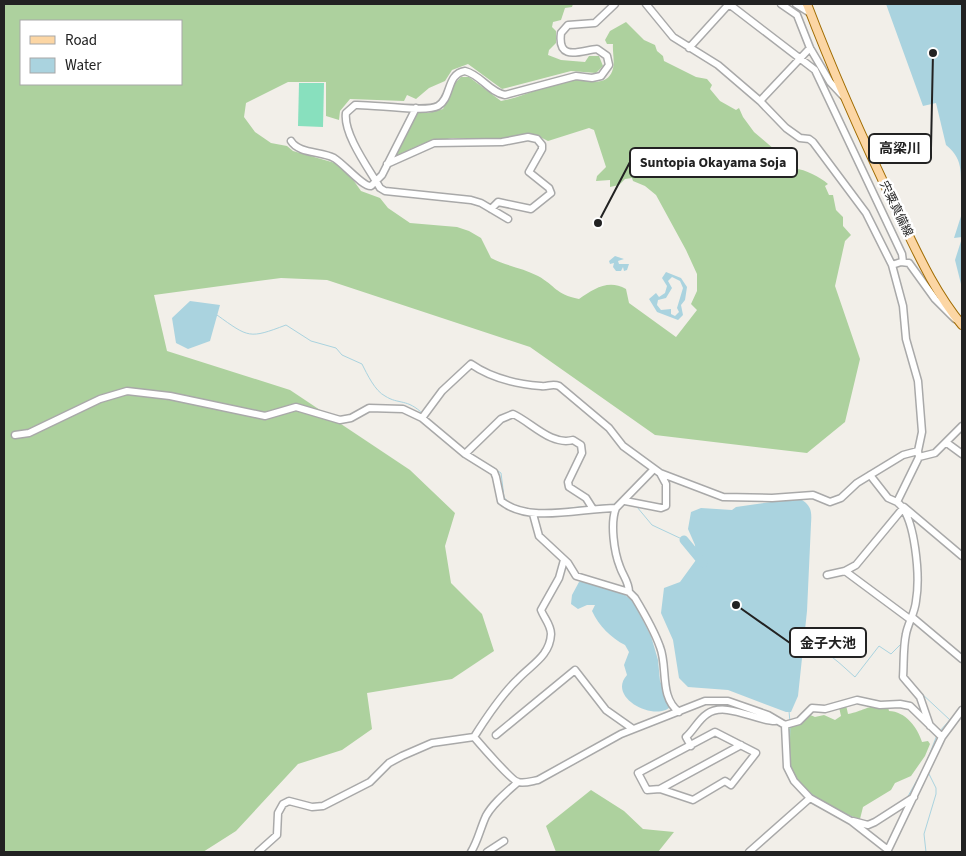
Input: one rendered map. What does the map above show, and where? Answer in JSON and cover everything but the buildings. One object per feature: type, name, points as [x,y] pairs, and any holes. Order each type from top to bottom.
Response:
[{"type":"main road","name":"宍粟真備線","points":[[806,4],[843,96],[924,268],[940,296],[961,323]]},
{"type":"street","points":[[508,219],[471,200],[385,191],[377,183],[348,130],[346,113],[355,105],[416,108],[438,106],[442,102],[453,77],[465,71],[472,73],[494,91],[505,95],[576,76],[592,78],[601,76],[609,64],[605,53],[596,49],[570,53],[562,45],[561,33],[568,25],[595,23],[615,4]]},
{"type":"street","points":[[646,4],[654,11],[666,31],[689,48],[718,65],[760,101],[786,128],[800,138],[809,139],[813,142],[866,213],[892,265],[903,306],[906,339],[920,393],[922,432],[919,454],[897,502]]},
{"type":"street","points":[[689,48],[729,4],[815,70],[902,254],[903,262]]},
{"type":"street","points":[[781,4],[797,15],[810,48],[830,82],[843,96]]},
{"type":"street","points":[[796,4],[810,13]]},
{"type":"street","points":[[760,101],[810,48]]},
{"type":"street","points":[[291,141],[294,146],[301,149],[335,159],[367,186],[377,183],[416,108]]},
{"type":"street","points":[[387,164],[434,143],[502,142],[528,138],[538,139],[542,148],[529,172],[549,188],[551,193],[531,209],[498,202],[491,209]]},
{"type":"street","points":[[892,265],[903,262],[909,263],[935,299],[961,323]]},
{"type":"street","points":[[422,418],[442,391],[471,364],[486,374],[528,385],[559,386],[609,428],[623,446],[657,471],[723,497],[772,498],[813,495],[830,502],[841,498],[870,475],[903,455],[919,454],[930,456],[947,443],[962,426]]},
{"type":"street","points":[[15,435],[29,433],[114,394],[136,391],[265,416],[296,407],[340,420],[350,418],[370,408],[403,409],[422,418],[465,454],[494,472],[501,501],[510,508],[533,514],[591,506],[616,508]]},
{"type":"street","points":[[465,454],[501,419],[513,414],[544,434],[563,441],[573,440],[581,445],[582,453],[568,482],[569,487],[586,498],[591,506]]},
{"type":"street","points":[[947,443],[962,454]]},
{"type":"street","points":[[629,592],[629,585],[620,566],[616,547],[613,515],[616,508],[657,471]]},
{"type":"street","points":[[625,501],[661,508],[666,506],[666,484],[657,471]]},
{"type":"street","points":[[870,475],[888,498],[904,507],[962,556]]},
{"type":"street","points":[[827,575],[845,571],[860,562],[881,533],[904,507]]},
{"type":"street","points":[[904,507],[912,534],[916,562],[917,599],[906,632],[903,677],[920,697],[930,726]]},
{"type":"street","points":[[533,514],[539,536],[568,562],[576,576],[629,592],[641,608],[660,648],[666,691],[674,709],[679,712]]},
{"type":"street","points":[[258,852],[277,835],[278,813],[283,804],[289,801],[312,807],[323,806],[370,782],[389,762],[402,756],[432,743],[474,737],[518,679],[531,669],[546,652],[551,634],[548,622],[541,610],[559,578],[564,560]]},
{"type":"street","points":[[845,571],[912,618],[962,659]]},
{"type":"street","points":[[496,735],[575,670],[606,710],[633,729]]},
{"type":"street","points":[[470,852],[478,841],[486,816],[504,794],[518,782],[538,780],[652,720],[715,699],[768,715],[776,721]]},
{"type":"street","points":[[691,746],[686,737],[699,721],[714,710],[740,712],[785,725],[799,721],[812,708],[825,708],[858,700],[880,705],[910,706],[942,737]]},
{"type":"street","points":[[785,725],[785,755],[789,774],[810,798],[851,821],[888,851],[942,737],[962,710]]},
{"type":"street","points":[[715,732],[756,753],[731,785],[725,781],[693,800],[660,789],[647,790],[638,773],[691,746],[715,732]]},
{"type":"street","points":[[474,737],[483,745],[507,775],[518,782]]},
{"type":"street","points":[[660,789],[741,745]]},
{"type":"street","points":[[851,821],[868,824],[875,822],[914,797]]},
{"type":"street","points":[[750,852],[810,798]]},
{"type":"street","points":[[487,852],[504,841]]},
{"type":"green space","points":[[4,4],[573,4],[572,7],[565,8],[561,20],[553,22],[552,27],[556,31],[556,43],[549,50],[548,55],[561,60],[585,62],[589,56],[599,56],[603,66],[596,73],[571,71],[502,89],[468,64],[452,70],[445,81],[429,88],[416,99],[407,95],[404,101],[350,99],[340,111],[339,120],[326,116],[326,82],[288,82],[246,103],[244,117],[255,132],[271,143],[287,146],[293,151],[335,163],[347,171],[361,191],[380,198],[388,208],[410,223],[457,227],[469,231],[481,238],[491,258],[538,276],[565,295],[579,299],[601,286],[607,285],[626,289],[629,303],[676,337],[697,310],[691,304],[697,291],[697,274],[656,195],[645,186],[633,181],[632,178],[625,179],[619,185],[610,187],[610,180],[596,181],[597,176],[606,167],[594,130],[589,128],[548,141],[534,134],[509,139],[452,138],[422,144],[393,157],[417,111],[428,113],[443,109],[455,83],[461,77],[469,77],[501,101],[566,81],[595,82],[606,79],[612,72],[614,63],[613,44],[607,44],[605,40],[610,31],[626,22],[644,40],[655,45],[657,51],[663,56],[664,61],[696,77],[707,79],[712,85],[710,89],[720,101],[736,110],[739,108],[754,132],[782,156],[779,167],[808,172],[828,184],[825,186],[829,195],[833,195],[836,210],[843,217],[843,226],[851,235],[845,241],[835,286],[860,359],[845,422],[807,453],[655,435],[530,347],[327,280],[281,278],[154,295],[167,351],[290,390],[410,470],[455,513],[445,546],[451,583],[482,614],[494,651],[452,679],[367,693],[372,729],[342,750],[298,764],[236,831],[203,852],[4,852]]},
{"type":"green space","points":[[299,83],[324,83],[323,127],[298,126]]},
{"type":"green space","points":[[846,705],[848,714],[871,707],[888,707],[889,711],[900,714],[910,721],[922,742],[928,741],[930,744],[925,756],[911,776],[895,783],[891,790],[863,807],[860,819],[829,807],[809,794],[794,778],[788,758],[787,725],[808,714],[815,717],[824,715],[835,720],[841,716],[839,707]]},
{"type":"green space","points":[[591,790],[624,811],[643,829],[674,832],[658,852],[556,852],[546,826]]},
{"type":"water","points":[[886,4],[962,4],[962,200],[957,157],[946,145],[936,103],[923,106]]},
{"type":"water","points":[[962,213],[962,237],[954,238]]},
{"type":"water","points":[[962,238],[962,288],[955,260]]},
{"type":"water","points":[[615,256],[624,259],[618,261],[619,264],[629,264],[627,270],[624,271],[623,267],[621,271],[616,271],[613,267],[614,263],[610,264],[609,261]]},
{"type":"water","points":[[666,272],[681,278],[687,287],[685,300],[681,305],[683,315],[678,320],[657,312],[649,299],[656,293],[659,297],[665,293],[667,286],[662,278]],"holes":[[[672,277],[680,281],[683,288],[677,308],[679,312],[675,316],[671,314],[671,309],[661,310],[657,305],[658,300],[666,298],[672,288],[668,281]]]},
{"type":"water","points":[[190,301],[220,305],[210,341],[188,349],[176,343],[172,318]]},
{"type":"water","points":[[799,498],[806,503],[811,511],[811,519],[807,611],[798,696],[791,712],[786,712],[728,690],[688,687],[679,678],[673,640],[661,613],[664,588],[680,582],[696,560],[695,545],[688,529],[691,512],[701,508],[732,510],[736,507]]},
{"type":"water","points":[[589,581],[625,595],[633,601],[651,636],[658,660],[660,681],[671,706],[655,712],[645,710],[636,706],[623,692],[622,684],[627,675],[624,665],[629,652],[625,645],[610,635],[598,622],[592,611],[595,605],[587,605],[578,609],[571,604],[572,595],[579,582]]},
{"type":"waterway","points":[[217,315],[236,328],[250,334],[264,333],[286,325],[311,341],[336,348],[342,355],[362,364],[381,394],[390,399],[408,404],[423,414]]},
{"type":"waterway","points":[[426,416],[436,426]]},
{"type":"waterway","points":[[447,435],[465,450]]},
{"type":"waterway","points":[[470,453],[501,473],[504,497],[507,501]]},
{"type":"waterway","points":[[593,506],[617,504]]},
{"type":"waterway","points":[[554,510],[589,506]]},
{"type":"waterway","points":[[637,507],[652,525],[684,540]]},
{"type":"waterway","points":[[684,540],[703,563]]},
{"type":"waterway","points":[[802,646],[824,652],[855,677],[879,646],[891,654],[903,642]]},
{"type":"waterway","points":[[921,693],[950,720]]},
{"type":"waterway","points":[[789,711],[790,722]]},
{"type":"waterway","points":[[939,732],[955,714]]},
{"type":"waterway","points":[[790,726],[790,760],[796,779],[818,799],[854,818]]},
{"type":"waterway","points":[[925,766],[937,735]]},
{"type":"waterway","points":[[907,798],[925,766]]},
{"type":"waterway","points":[[926,852],[924,834],[936,794],[936,788],[928,772]]},
{"type":"place","name":"高梁川","points":[[933,53]]},
{"type":"place","name":"Suntopia Okayama Soja","points":[[598,223]]},
{"type":"place","name":"金子大池","points":[[736,605]]}]
